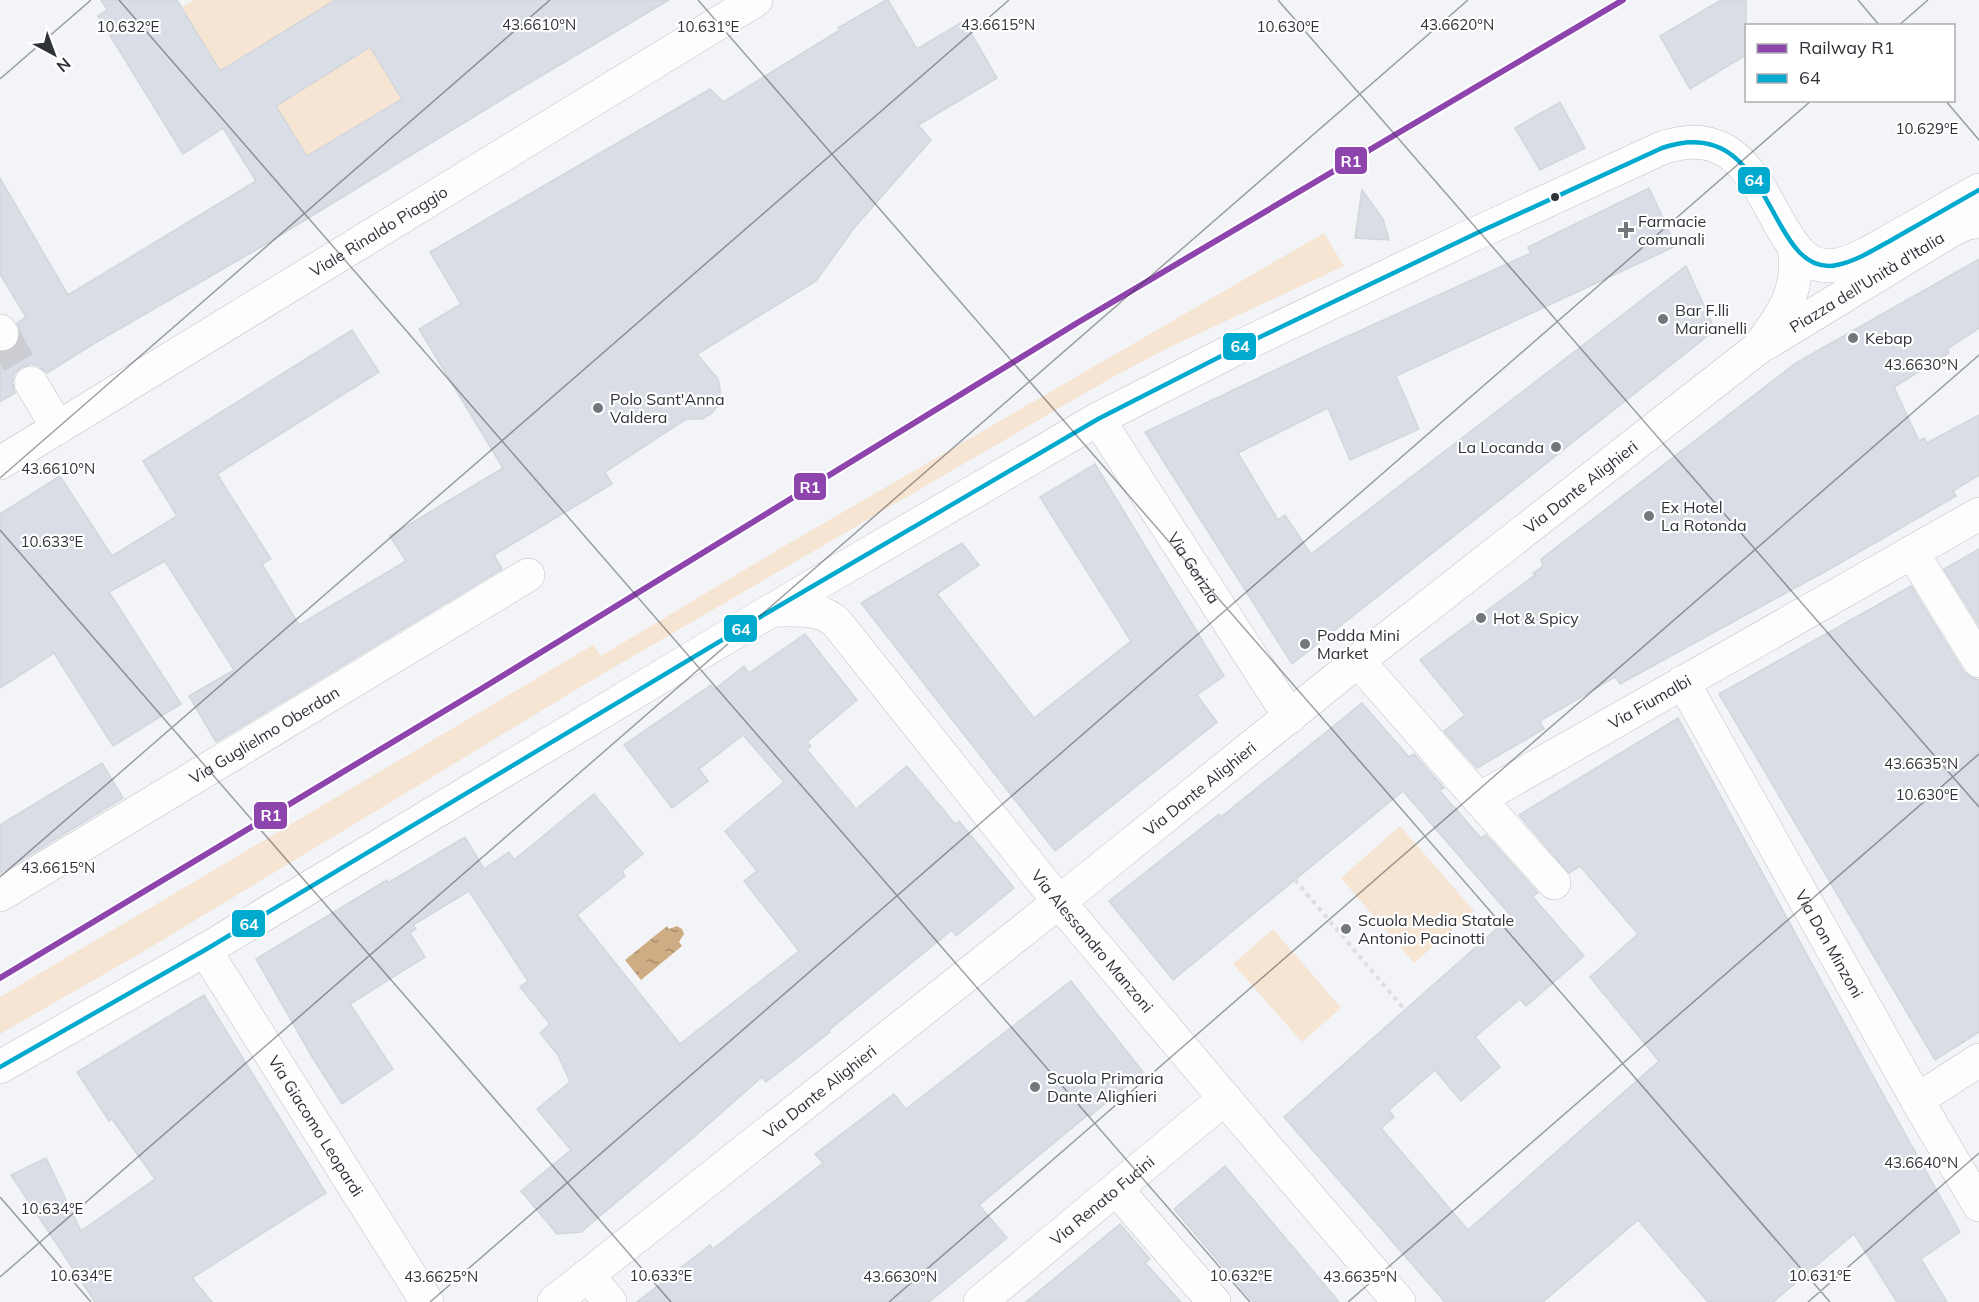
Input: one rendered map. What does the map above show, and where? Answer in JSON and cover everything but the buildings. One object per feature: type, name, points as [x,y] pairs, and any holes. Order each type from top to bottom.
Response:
[{"type":"street","name":"Viale Rinaldo Piaggio","points":[[0,463],[745,3]]},
{"type":"street","name":"Piazza dell'Unità d'Italia","points":[[0,1067],[205,950],[772,610],[1098,419],[1248,343],[1477,233],[1662,148],[1685,141],[1720,147],[1754,178],[1794,246],[1802,255],[1815,263],[1829,266],[1837,266],[1865,254],[1979,190]]},
{"type":"street","name":"Piazza dell'Unità d'Italia","points":[[1758,348],[1950,231],[1964,224],[1979,221]]},
{"type":"street","name":"Via Dante Alighieri","points":[[554,1302],[1059,902],[1358,661],[1758,348],[1788,306],[1796,269],[1794,246]]},
{"type":"street","points":[[31,383],[58,428]]},
{"type":"street","name":"Via Gorizia","points":[[1098,419],[1290,717]]},
{"type":"street","name":"Via Fiumalbi","points":[[1479,799],[1979,514]]},
{"type":"street","points":[[1911,552],[1979,661]]},
{"type":"street","name":"Via Guglielmo Oberdan","points":[[0,895],[528,575]]},
{"type":"street","name":"Via Alessandro Manzoni","points":[[772,610],[814,611],[832,617],[1059,902],[1400,1302]]},
{"type":"street","points":[[1358,661],[1554,883]]},
{"type":"street","name":"Via Don Minzoni","points":[[1683,682],[1917,1100],[1979,1204]]},
{"type":"street","name":"Via Giacomo Leopardi","points":[[205,950],[427,1302]]},
{"type":"street","points":[[1917,1100],[1979,1060]]},
{"type":"street","name":"Via Renato Fucini","points":[[980,1302],[1225,1098]]},
{"type":"street","points":[[1117,1190],[1214,1302]]},
{"type":"street","points":[[588,1276],[610,1302]]},
{"type":"path","points":[[1229,800],[1285,868]]},
{"type":"path","points":[[1295,880],[1404,1009]]},
{"type":"shaded area","points":[[194,0],[335,0],[220,71],[182,7]]},
{"type":"shaded area","points":[[370,47],[402,99],[307,156],[276,106]]},
{"type":"shaded area","points":[[1324,233],[1344,266],[1170,347],[1111,378],[599,676],[141,953],[0,1034],[0,997],[593,645],[601,656],[781,548]]},
{"type":"shaded area","points":[[1400,826],[1474,911],[1414,963],[1341,878]]},
{"type":"shaded area","points":[[1273,929],[1341,1008],[1302,1042],[1233,964]]},
{"type":"water","points":[[667,926],[669,929],[677,926],[682,929],[684,934],[679,942],[682,946],[641,980],[625,960]]},
{"type":"tunnel","points":[[2,334],[31,383]]},
{"type":"rail line","name":"R1","points":[[0,978],[481,689],[1077,323],[1623,0]]},
{"type":"transit line","name":"64","points":[[0,1067],[205,950],[772,610],[1098,419],[1237,348],[1477,233],[1662,148],[1699,142],[1727,152],[1748,172],[1795,248],[1813,263],[1837,265],[1859,257],[1979,190]]},
{"type":"place","name":"Farmacie comunali","points":[[1626,230]]},
{"type":"place","name":"Bar F.lli Marianelli","points":[[1663,319]]},
{"type":"place","name":"Kebap","points":[[1853,338]]},
{"type":"place","name":"Polo Sant'Anna Valdera","points":[[598,408]]},
{"type":"place","name":"La Locanda","points":[[1556,447]]},
{"type":"place","name":"Ex Hotel La Rotonda","points":[[1649,516]]},
{"type":"place","name":"Hot & Spicy","points":[[1481,618]]},
{"type":"place","name":"Podda Mini Market","points":[[1305,644]]},
{"type":"place","name":"Scuola Media Statale Antonio Pacinotti","points":[[1346,929]]},
{"type":"place","name":"Scuola Primaria Dante Alighieri","points":[[1035,1087]]}]
